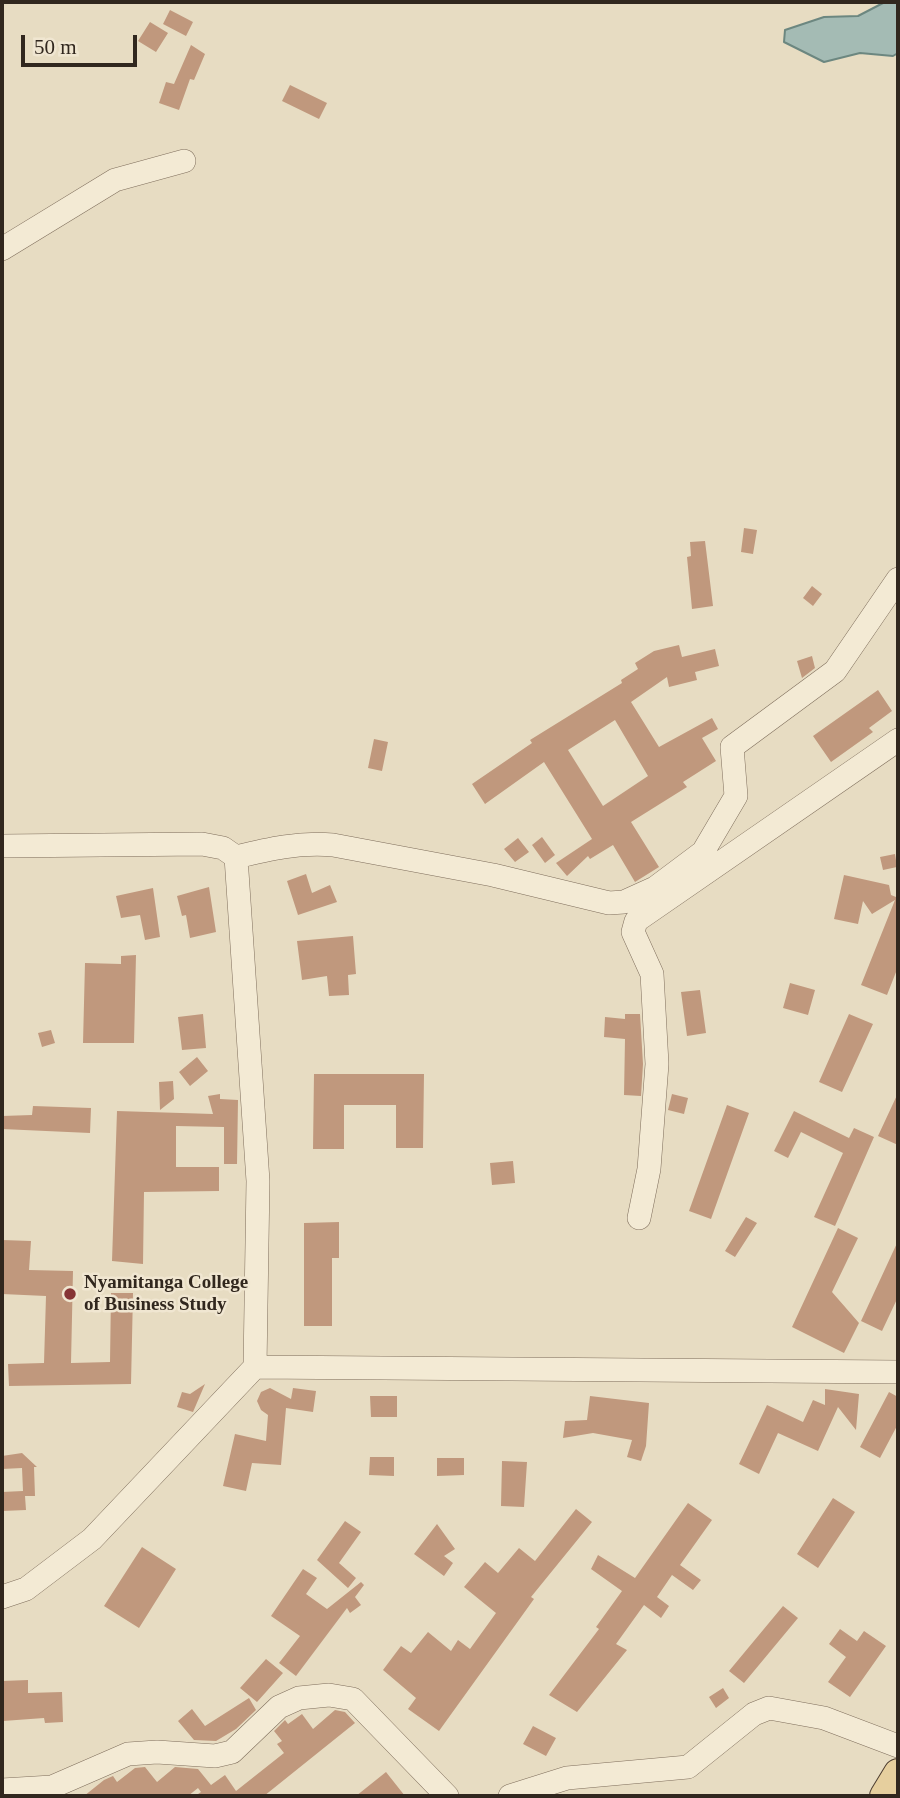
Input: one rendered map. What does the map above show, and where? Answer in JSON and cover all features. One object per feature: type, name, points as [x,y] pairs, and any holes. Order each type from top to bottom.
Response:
[{"type":"main road","points":[[884,1796],[898,1773]]},
{"type":"street","points":[[2,249],[115,180],[184,161]]},
{"type":"street","points":[[2,846],[202,844],[223,848],[236,857],[312,843],[493,874],[609,903],[640,896],[703,852],[736,796],[732,747],[835,671],[898,579]]},
{"type":"street","points":[[639,1218],[649,1169],[657,1064],[652,974],[633,932],[636,921],[898,740]]},
{"type":"street","points":[[2,1597],[26,1589],[92,1539],[255,1367],[258,1181],[236,857]]},
{"type":"street","points":[[255,1367],[898,1372]]},
{"type":"street","points":[[2,1790],[52,1787],[128,1754],[157,1752],[215,1756],[232,1752],[279,1707],[299,1699],[328,1695],[353,1699],[447,1796]]},
{"type":"street","points":[[510,1796],[567,1778],[688,1768],[754,1714],[769,1708],[824,1718],[898,1746]]},
{"type":"water","points":[[885,2],[898,2],[898,53],[893,56],[860,53],[824,62],[784,42],[785,30],[824,17],[858,16]]},
{"type":"building","points":[[170,10],[193,22],[186,36],[163,24]]},
{"type":"building","points":[[150,22],[168,33],[156,52],[138,41]]},
{"type":"building","points":[[191,45],[205,54],[194,80],[190,79],[179,110],[159,103],[166,82],[174,84]]},
{"type":"building","points":[[290,85],[327,103],[319,119],[282,101]]},
{"type":"building","points":[[744,528],[757,530],[753,554],[741,552]]},
{"type":"building","points":[[705,541],[713,606],[692,609],[687,557],[691,556],[690,542]]},
{"type":"building","points":[[812,586],[822,594],[813,606],[803,598]]},
{"type":"building","points":[[679,645],[682,657],[715,649],[719,666],[695,672],[697,680],[669,687],[667,677],[631,702],[659,747],[712,718],[718,729],[702,738],[716,761],[683,782],[687,787],[631,822],[659,867],[635,882],[613,845],[590,859],[588,856],[567,876],[556,863],[592,839],[544,762],[485,804],[472,784],[532,743],[530,740],[622,683],[621,680],[638,669],[635,663],[654,651]],"holes":[[[615,720],[648,776],[603,806],[568,750]]]},
{"type":"building","points":[[812,656],[815,668],[802,678],[797,661]]},
{"type":"building","points":[[878,690],[892,711],[869,728],[873,732],[831,762],[813,736]]},
{"type":"building","points":[[374,739],[388,742],[382,771],[368,768]]},
{"type":"building","points":[[542,837],[555,855],[545,863],[532,845]]},
{"type":"building","points":[[518,838],[529,852],[515,862],[504,849]]},
{"type":"building","points":[[895,854],[897,867],[883,870],[880,857]]},
{"type":"building","points":[[306,874],[312,893],[330,885],[337,902],[298,915],[287,881]]},
{"type":"building","points":[[844,875],[889,885],[891,895],[896,897],[898,894],[898,967],[887,995],[861,985],[895,900],[872,914],[863,901],[858,924],[834,919]]},
{"type":"building","points":[[209,887],[216,932],[190,938],[186,915],[182,916],[177,896]]},
{"type":"building","points":[[153,888],[160,937],[145,940],[140,915],[121,918],[116,896]]},
{"type":"building","points":[[353,936],[356,974],[348,975],[349,995],[329,996],[327,976],[302,980],[297,941]]},
{"type":"building","points":[[136,955],[134,1043],[83,1043],[85,963],[121,964],[121,956]]},
{"type":"building","points":[[790,983],[815,990],[808,1015],[783,1008]]},
{"type":"building","points":[[700,990],[706,1033],[687,1036],[681,992]]},
{"type":"building","points":[[203,1014],[206,1048],[182,1050],[178,1017]]},
{"type":"building","points":[[625,1014],[640,1014],[643,1064],[641,1096],[624,1095],[625,1039],[604,1037],[605,1017],[625,1019]]},
{"type":"building","points":[[849,1014],[873,1024],[842,1092],[819,1082]]},
{"type":"building","points":[[51,1030],[55,1043],[42,1047],[38,1033]]},
{"type":"building","points":[[197,1057],[208,1071],[190,1086],[179,1072]]},
{"type":"building","points":[[314,1074],[424,1074],[423,1148],[396,1148],[396,1105],[344,1105],[344,1149],[313,1149]]},
{"type":"building","points":[[173,1081],[174,1099],[160,1110],[159,1082]]},
{"type":"building","points":[[898,1093],[898,1145],[878,1136]]},
{"type":"building","points":[[220,1094],[220,1099],[238,1100],[237,1164],[224,1164],[224,1127],[176,1126],[176,1167],[219,1167],[219,1191],[144,1192],[143,1264],[112,1261],[117,1111],[213,1114],[208,1096]]},
{"type":"building","points":[[672,1094],[688,1098],[684,1114],[668,1110]]},
{"type":"building","points":[[727,1105],[749,1113],[711,1219],[689,1211]]},
{"type":"building","points":[[33,1106],[91,1108],[90,1133],[2,1129],[2,1116],[32,1115]]},
{"type":"building","points":[[794,1111],[849,1138],[854,1128],[874,1137],[835,1226],[814,1217],[843,1153],[801,1132],[788,1158],[774,1151]]},
{"type":"building","points":[[513,1161],[515,1183],[492,1185],[490,1163]]},
{"type":"building","points":[[746,1217],[757,1223],[735,1257],[725,1251]]},
{"type":"building","points":[[339,1222],[339,1258],[332,1258],[332,1326],[304,1326],[304,1223]]},
{"type":"building","points":[[838,1228],[858,1238],[832,1292],[859,1323],[844,1353],[792,1327]]},
{"type":"building","points":[[2,1240],[31,1241],[29,1270],[73,1271],[71,1363],[110,1362],[111,1293],[133,1293],[131,1384],[9,1386],[8,1364],[44,1363],[46,1296],[2,1294]]},
{"type":"building","points":[[898,1241],[898,1297],[882,1331],[861,1321]]},
{"type":"building","points":[[205,1384],[193,1412],[177,1407],[182,1392],[190,1394]]},
{"type":"building","points":[[270,1388],[291,1399],[293,1388],[316,1391],[313,1412],[286,1408],[281,1465],[252,1463],[246,1491],[223,1486],[235,1434],[266,1441],[268,1415],[261,1410],[257,1401],[261,1392]]},
{"type":"building","points":[[825,1389],[859,1394],[856,1430],[838,1407],[818,1451],[778,1433],[759,1474],[739,1464],[767,1405],[803,1422],[813,1400],[825,1405]]},
{"type":"building","points":[[889,1392],[898,1397],[898,1424],[880,1458],[860,1447]]},
{"type":"building","points":[[370,1396],[397,1396],[397,1417],[371,1417]]},
{"type":"building","points":[[590,1396],[649,1403],[646,1446],[641,1461],[627,1457],[632,1440],[593,1433],[563,1438],[565,1421],[587,1420]]},
{"type":"building","points":[[22,1453],[37,1467],[34,1467],[35,1496],[25,1496],[26,1510],[2,1511],[2,1492],[23,1491],[22,1468],[2,1469],[2,1456]]},
{"type":"building","points":[[370,1457],[394,1457],[394,1476],[369,1475]]},
{"type":"building","points":[[437,1458],[464,1458],[464,1475],[437,1476]]},
{"type":"building","points":[[502,1461],[527,1462],[524,1507],[501,1506]]},
{"type":"building","points":[[833,1498],[855,1512],[818,1568],[797,1554]]},
{"type":"building","points":[[688,1503],[712,1520],[680,1565],[701,1580],[693,1590],[672,1575],[657,1597],[669,1606],[661,1618],[644,1605],[616,1644],[627,1650],[577,1712],[549,1695],[599,1629],[596,1627],[622,1591],[591,1569],[598,1555],[635,1578]]},
{"type":"building","points":[[576,1509],[592,1522],[531,1597],[534,1599],[439,1731],[408,1709],[416,1698],[383,1670],[401,1646],[411,1653],[428,1632],[451,1651],[458,1640],[470,1649],[496,1613],[464,1587],[485,1562],[498,1573],[519,1548],[535,1561]]},
{"type":"building","points":[[345,1521],[361,1532],[339,1563],[356,1578],[348,1588],[317,1560]]},
{"type":"building","points":[[437,1524],[455,1549],[444,1556],[453,1563],[444,1576],[414,1554]]},
{"type":"building","points":[[142,1547],[176,1569],[139,1628],[104,1606]]},
{"type":"building","points":[[303,1569],[317,1578],[306,1594],[327,1609],[361,1582],[364,1585],[355,1597],[361,1605],[350,1613],[347,1608],[296,1676],[279,1663],[300,1636],[271,1616]]},
{"type":"building","points":[[783,1606],[798,1618],[744,1683],[729,1671]]},
{"type":"building","points":[[840,1629],[857,1641],[864,1631],[886,1646],[850,1697],[828,1682],[846,1657],[829,1644]]},
{"type":"building","points":[[266,1659],[283,1673],[257,1702],[240,1688]]},
{"type":"building","points":[[28,1680],[28,1693],[62,1692],[63,1722],[45,1723],[44,1718],[3,1721],[2,1681]]},
{"type":"building","points":[[723,1688],[729,1698],[716,1708],[709,1697]]},
{"type":"building","points":[[249,1698],[256,1710],[236,1729],[216,1741],[194,1740],[178,1721],[192,1709],[205,1726]]},
{"type":"building","points":[[335,1710],[345,1712],[355,1723],[264,1796],[195,1796],[201,1792],[198,1788],[188,1796],[84,1796],[104,1780],[113,1776],[117,1782],[135,1768],[145,1767],[157,1782],[175,1767],[198,1769],[211,1785],[225,1775],[236,1791],[284,1753],[277,1744],[282,1741],[274,1731],[285,1720],[288,1724],[302,1714],[313,1729]]},
{"type":"building","points":[[533,1726],[556,1738],[546,1756],[523,1744]]},
{"type":"building","points":[[386,1772],[405,1796],[356,1796]]},
{"type":"place","name":"Nyamitanga College of Business Study","points":[[70,1294]]}]
